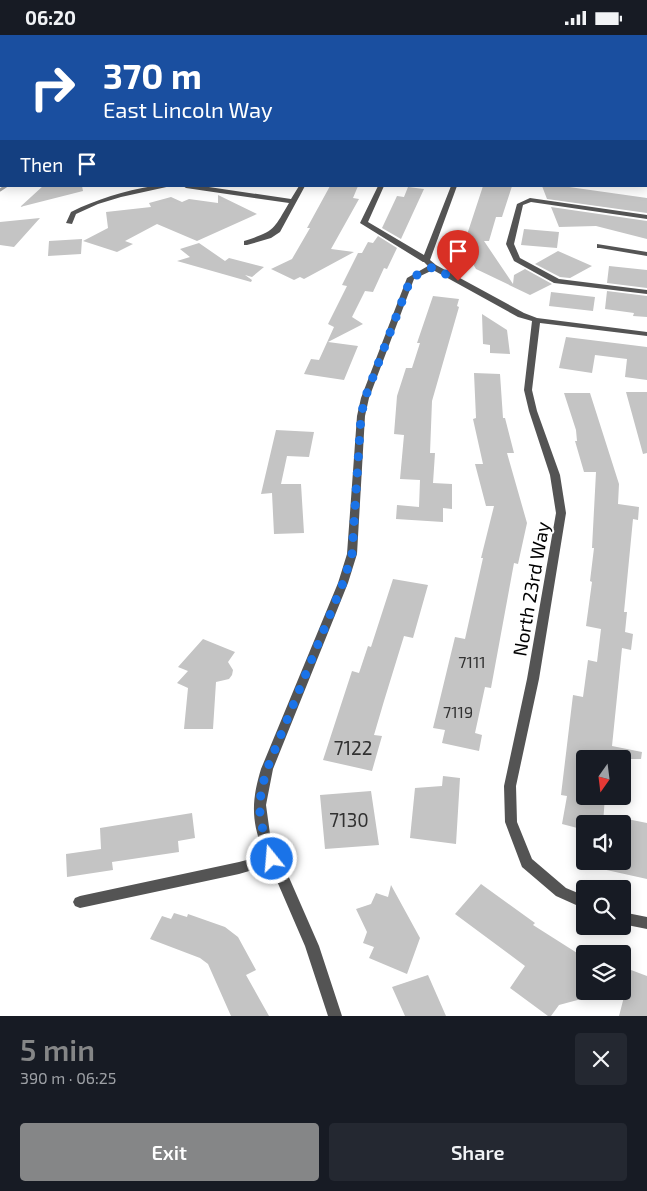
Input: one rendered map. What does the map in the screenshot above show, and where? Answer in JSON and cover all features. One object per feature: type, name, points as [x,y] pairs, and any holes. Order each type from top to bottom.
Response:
[{"type":"street","points":[[70,223],[73,213],[88,205],[161,187]]},
{"type":"street","points":[[193,187],[293,201]]},
{"type":"street","points":[[247,243],[268,236],[277,230],[301,187]]},
{"type":"street","points":[[381,187],[364,223],[429,263],[521,315],[536,320],[647,334]]},
{"type":"street","points":[[336,1016],[326,981],[282,876],[272,859],[260,819],[259,797],[267,769],[343,583],[352,554],[361,416],[365,398],[411,278],[429,263],[454,187]]},
{"type":"street","points":[[647,217],[530,200],[520,204],[510,244],[510,248],[517,259],[557,281],[647,293]]},
{"type":"street","points":[[600,246],[647,254]]},
{"type":"street","name":"North 23rd Way","points":[[536,320],[528,390],[533,411],[555,475],[561,513],[533,679],[510,786],[511,823],[526,863],[561,892],[576,899]]},
{"type":"street","points":[[80,902],[239,868],[272,859]]},
{"type":"street","points":[[631,920],[647,923]]},
{"type":"building","points":[[42,187],[82,187],[83,191],[20,207]]},
{"type":"building","points":[[329,187],[358,187],[353,198],[359,199],[331,249],[354,252],[304,279],[300,277],[294,280],[271,269],[292,259],[310,228],[307,228]]},
{"type":"building","points":[[408,187],[424,189],[401,239],[382,228],[397,196],[404,197]]},
{"type":"building","points":[[483,187],[512,187],[502,217],[496,217],[489,241],[484,241],[513,284],[514,275],[525,269],[552,284],[530,295],[476,269],[463,247]]},
{"type":"building","points":[[542,187],[569,187],[647,198],[647,213],[547,199]]},
{"type":"building","points":[[218,195],[257,214],[197,241],[157,224],[125,241],[133,244],[117,252],[83,241],[108,228],[106,212],[151,207],[149,203],[171,197],[182,202],[189,199],[218,203]]},
{"type":"building","points":[[551,207],[647,221],[647,239],[596,226],[559,227]]},
{"type":"building","points":[[40,218],[14,247],[0,245],[0,222]]},
{"type":"building","points":[[524,229],[559,232],[557,248],[521,245]]},
{"type":"building","points":[[378,236],[397,248],[387,269],[384,268],[373,292],[365,291],[352,317],[363,324],[328,342],[358,346],[344,380],[304,374],[311,359],[319,360],[334,327],[328,324],[347,286],[342,285],[358,253],[362,253],[368,242],[373,243]]},
{"type":"building","points":[[82,239],[81,254],[48,256],[49,241]]},
{"type":"building","points":[[199,243],[225,261],[229,258],[264,267],[252,277],[245,275],[252,280],[251,282],[177,261],[190,257],[180,249]]},
{"type":"building","points":[[558,251],[592,266],[570,278],[560,277],[535,264]]},
{"type":"building","points":[[609,266],[647,270],[647,288],[607,283]]},
{"type":"building","points":[[607,291],[647,296],[647,317],[633,316],[634,313],[605,309]]},
{"type":"building","points":[[551,292],[595,297],[593,311],[549,306]]},
{"type":"building","points":[[433,296],[459,299],[457,306],[459,307],[432,401],[430,453],[435,453],[433,483],[452,484],[452,509],[443,508],[443,522],[396,519],[397,505],[419,507],[420,480],[400,479],[404,435],[394,434],[397,396],[406,368],[412,368],[420,343],[417,343]]},
{"type":"building","points":[[482,314],[507,330],[510,354],[490,353],[490,345],[483,344]]},
{"type":"building","points":[[566,337],[647,347],[647,380],[625,377],[627,359],[595,355],[592,373],[559,368]]},
{"type":"building","points":[[474,373],[500,374],[503,418],[505,418],[514,453],[507,453],[527,523],[518,564],[514,563],[491,688],[485,687],[475,733],[482,735],[479,751],[442,743],[445,730],[433,728],[455,637],[465,639],[483,558],[481,558],[494,506],[486,506],[475,464],[483,464],[473,419],[476,418]]},
{"type":"building","points":[[626,392],[647,392],[647,453],[643,454]]},
{"type":"building","points":[[564,393],[590,393],[619,484],[618,504],[639,507],[638,520],[633,519],[624,612],[627,612],[625,632],[633,634],[631,650],[622,648],[612,746],[642,752],[641,759],[631,759],[631,750],[576,750],[576,805],[604,805],[604,815],[576,815],[576,828],[562,824],[567,796],[561,795],[573,695],[583,697],[588,660],[597,662],[601,629],[586,626],[592,582],[590,581],[594,548],[592,548],[596,472],[584,472],[575,441],[577,441],[576,430]]},
{"type":"building","points":[[276,430],[314,432],[309,457],[287,456],[281,484],[301,484],[304,533],[274,534],[272,493],[261,494]]},
{"type":"building","points":[[393,579],[428,585],[413,638],[404,636],[384,701],[374,735],[382,736],[372,771],[323,760],[352,671],[359,673],[368,646],[371,647]]},
{"type":"building","points":[[203,639],[235,652],[228,662],[233,670],[232,675],[229,679],[216,682],[213,729],[184,729],[188,688],[177,683],[188,671],[178,667]]},
{"type":"building","points":[[443,776],[460,778],[456,844],[410,838],[415,788],[442,786]]},
{"type":"building","points":[[371,791],[379,845],[325,849],[320,795]]},
{"type":"building","points":[[192,813],[195,838],[178,841],[179,852],[112,862],[113,870],[67,877],[66,854],[101,849],[100,828]]},
{"type":"building","points":[[631,820],[647,823],[647,879],[606,870],[631,870]]},
{"type":"building","points":[[481,884],[535,923],[533,925],[576,952],[576,1000],[578,1000],[559,1005],[551,1016],[548,1016],[510,988],[525,966],[455,914]]},
{"type":"building","points":[[391,885],[420,938],[407,974],[369,958],[374,947],[363,943],[367,932],[356,909],[371,904],[376,893],[388,897]]},
{"type":"building","points":[[174,913],[187,917],[188,914],[225,927],[238,937],[256,970],[246,975],[269,1016],[231,1016],[208,964],[200,958],[150,939],[162,916],[171,919]]},
{"type":"building","points":[[631,970],[647,976],[647,1016],[619,1016],[623,1000],[631,1000]]},
{"type":"building","points":[[428,975],[446,1016],[405,1016],[392,987]]},
{"type":"waterway","points":[[0,190],[4,187]]},
{"type":"route","points":[[272,859],[260,819],[259,797],[267,769],[343,583],[352,554],[361,416],[365,398],[411,278],[433,267],[458,281]]}]
